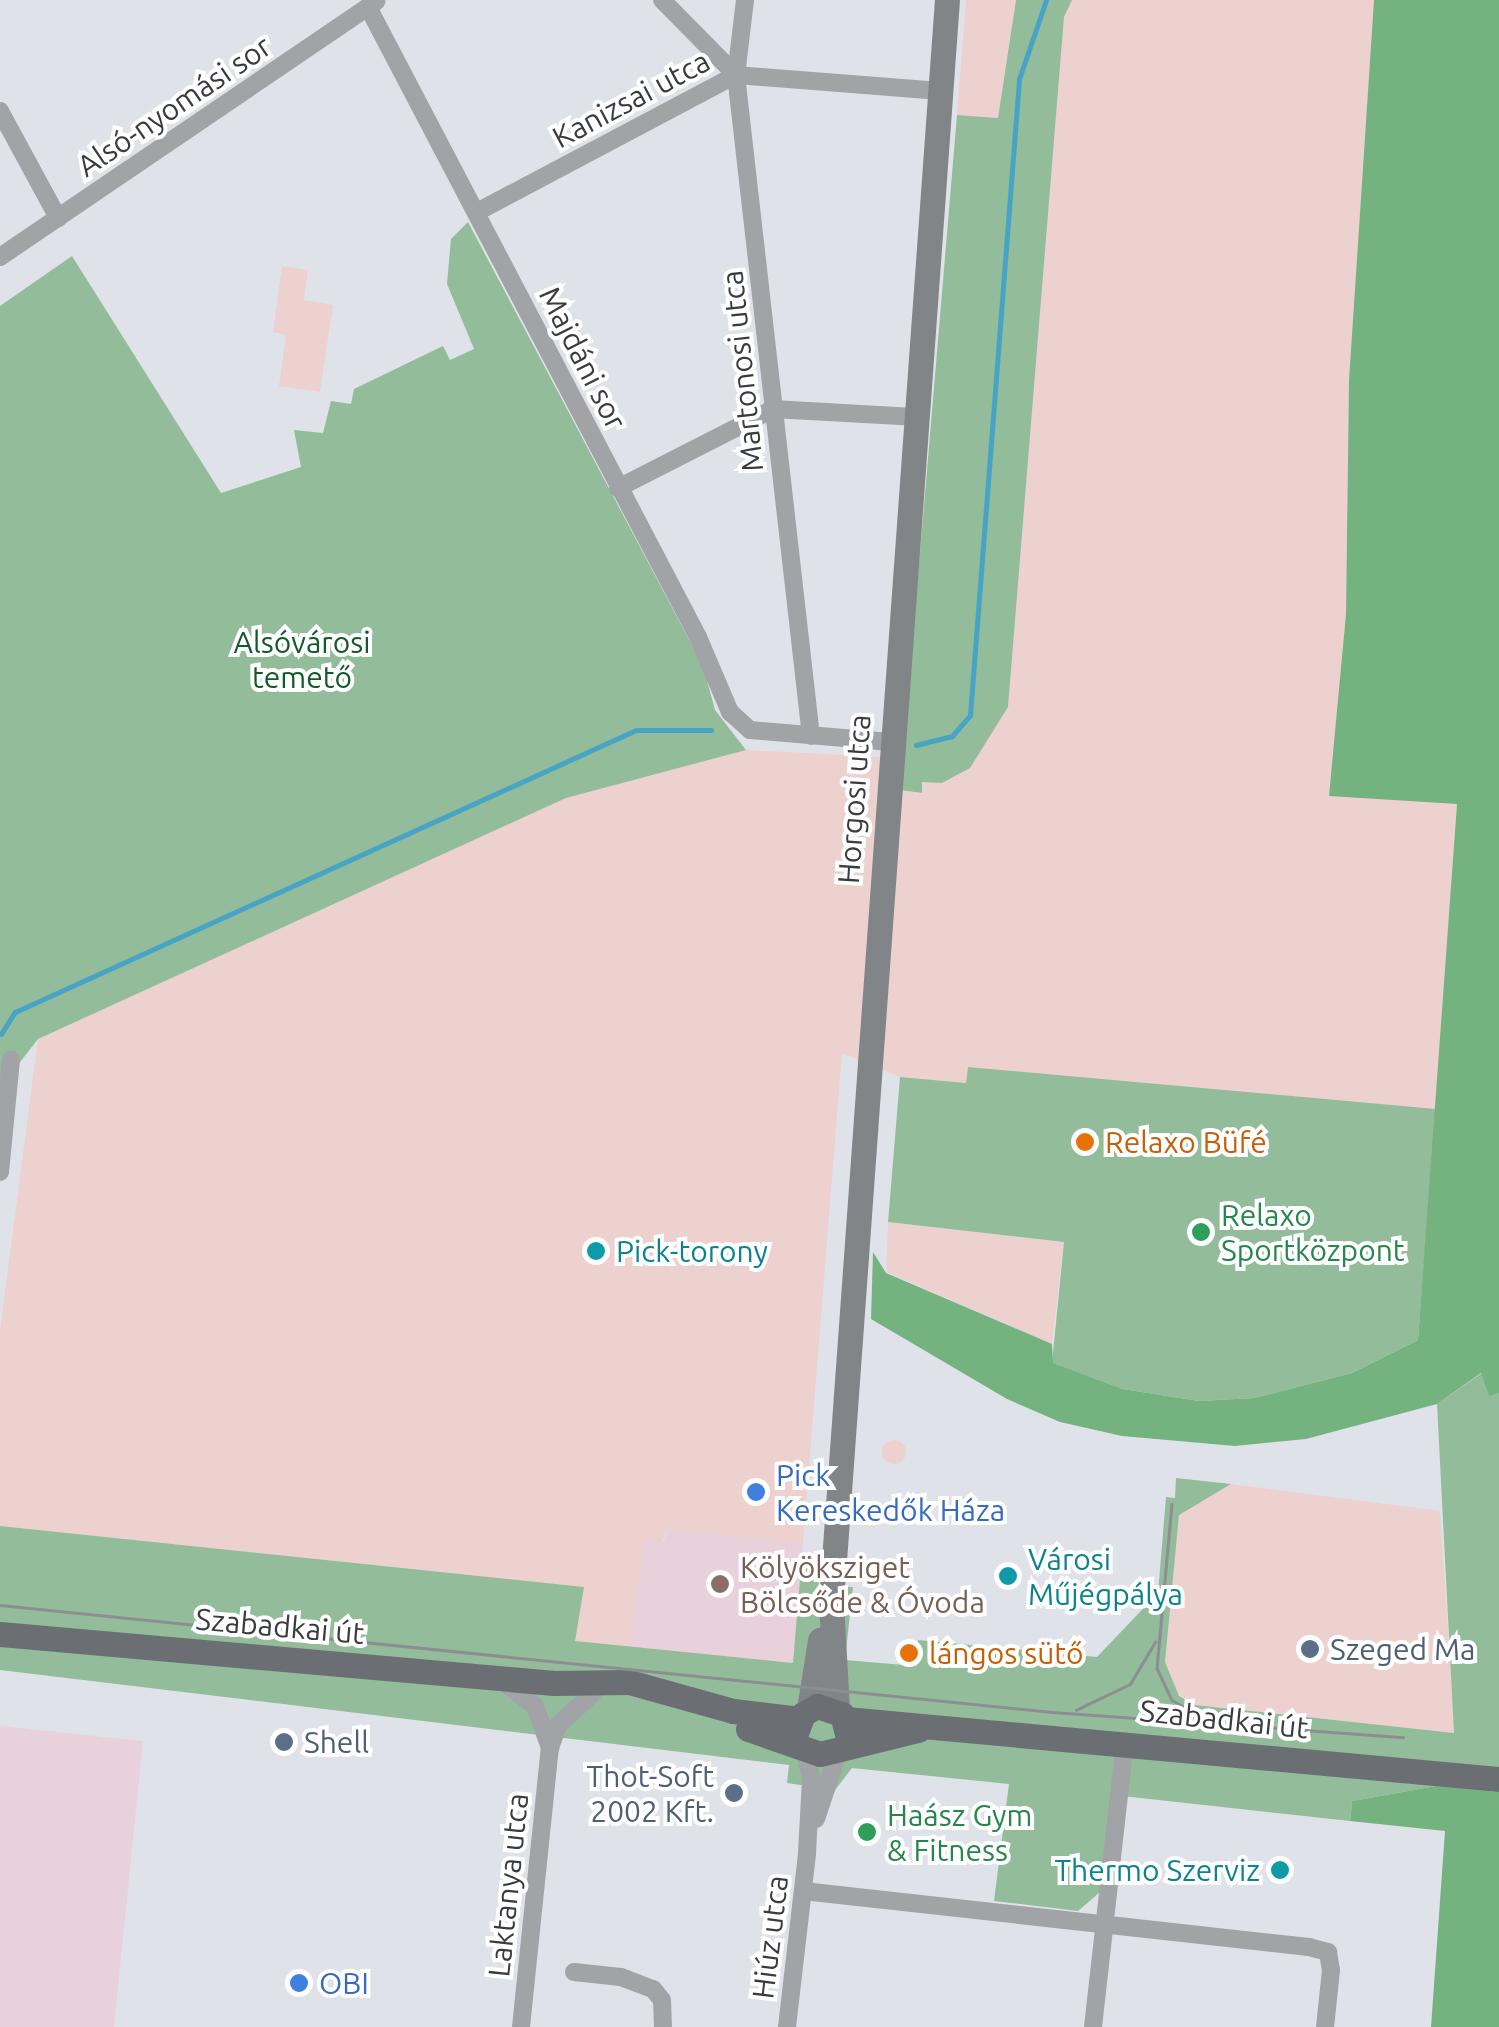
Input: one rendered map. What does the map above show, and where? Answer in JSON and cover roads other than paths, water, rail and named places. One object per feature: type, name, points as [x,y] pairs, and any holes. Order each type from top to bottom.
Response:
[{"type":"main road","name":"Szabadkai út","points":[[0,1634],[554,1683],[629,1682],[803,1730],[841,1731]]},
{"type":"main road","name":"Szabadkai út","points":[[554,1683],[803,1730],[942,1725],[1499,1779]]},
{"type":"street","points":[[662,0],[736,75]]},
{"type":"street","name":"Martonosi utca","points":[[745,0],[736,75],[812,736]]},
{"type":"street","name":"Horgosi utca","points":[[803,1730],[830,1602],[947,0]]},
{"type":"street","name":"Majdáni sor","points":[[373,4],[618,488],[698,637],[730,712],[750,730],[812,736]]},
{"type":"street","name":"Alsó-nyomási sor","points":[[0,257],[373,4]]},
{"type":"street","name":"Kanizsai utca","points":[[477,212],[736,75],[940,92]]},
{"type":"street","points":[[0,111],[58,218]]},
{"type":"street","points":[[618,488],[773,409],[914,416]]},
{"type":"street","points":[[812,736],[890,742]]},
{"type":"street","points":[[0,1172],[11,1060]]},
{"type":"street","name":"Horgosi utca","points":[[830,1602],[841,1731]]},
{"type":"street","name":"Laktanya utca","points":[[498,1678],[534,1706],[550,1748]]},
{"type":"street","name":"Laktanya utca","points":[[522,2027],[550,1748],[558,1725],[593,1693]]},
{"type":"street","name":"Hiúz utca","points":[[787,2027],[807,1853],[810,1778],[803,1730]]},
{"type":"street","name":"Hiúz utca","points":[[807,1853],[841,1731]]},
{"type":"street","points":[[1093,2027],[1125,1741]]},
{"type":"street","points":[[803,1891],[1328,1952],[1325,2027]]},
{"type":"street","points":[[574,1972],[621,1977],[653,1989],[662,2000],[664,2027]]},
{"type":"waterway","points":[[916,745],[952,736],[970,715],[1019,79],[1046,0]]},
{"type":"waterway","points":[[1,1034],[15,1012],[636,730],[711,730]]},
{"type":"tram line","points":[[1172,1504],[1157,1668],[1172,1700],[1206,1720]]},
{"type":"tram line","points":[[0,1605],[1052,1712],[1403,1737]]},
{"type":"tram line","points":[[1076,1710],[1130,1684],[1155,1642]]},
{"type":"place","name":"Relaxo Büfé","points":[[1085,1142]]},
{"type":"place","name":"Relaxo Sportközpont","points":[[1201,1232]]},
{"type":"place","name":"Pick-torony","points":[[596,1251]]},
{"type":"place","name":"Pick Kereskedők Háza","points":[[756,1492]]},
{"type":"place","name":"Városi Műjégpálya","points":[[1008,1576]]},
{"type":"place","name":"Kölyöksziget Bölcsőde & Óvoda","points":[[720,1584]]},
{"type":"place","name":"Szeged Ma","points":[[1310,1649]]},
{"type":"place","name":"lángos sütő","points":[[909,1653]]},
{"type":"place","name":"Shell","points":[[284,1742]]},
{"type":"place","name":"Thot-Soft 2002 Kft.","points":[[734,1793]]},
{"type":"place","name":"Haász Gym & Fitness","points":[[867,1832]]},
{"type":"place","name":"Thermo Szerviz","points":[[1280,1870]]},
{"type":"place","name":"OBI","points":[[299,1983]]},
{"type":"park label","name":"Alsóvárosi temető","points":[[302,659]]}]
